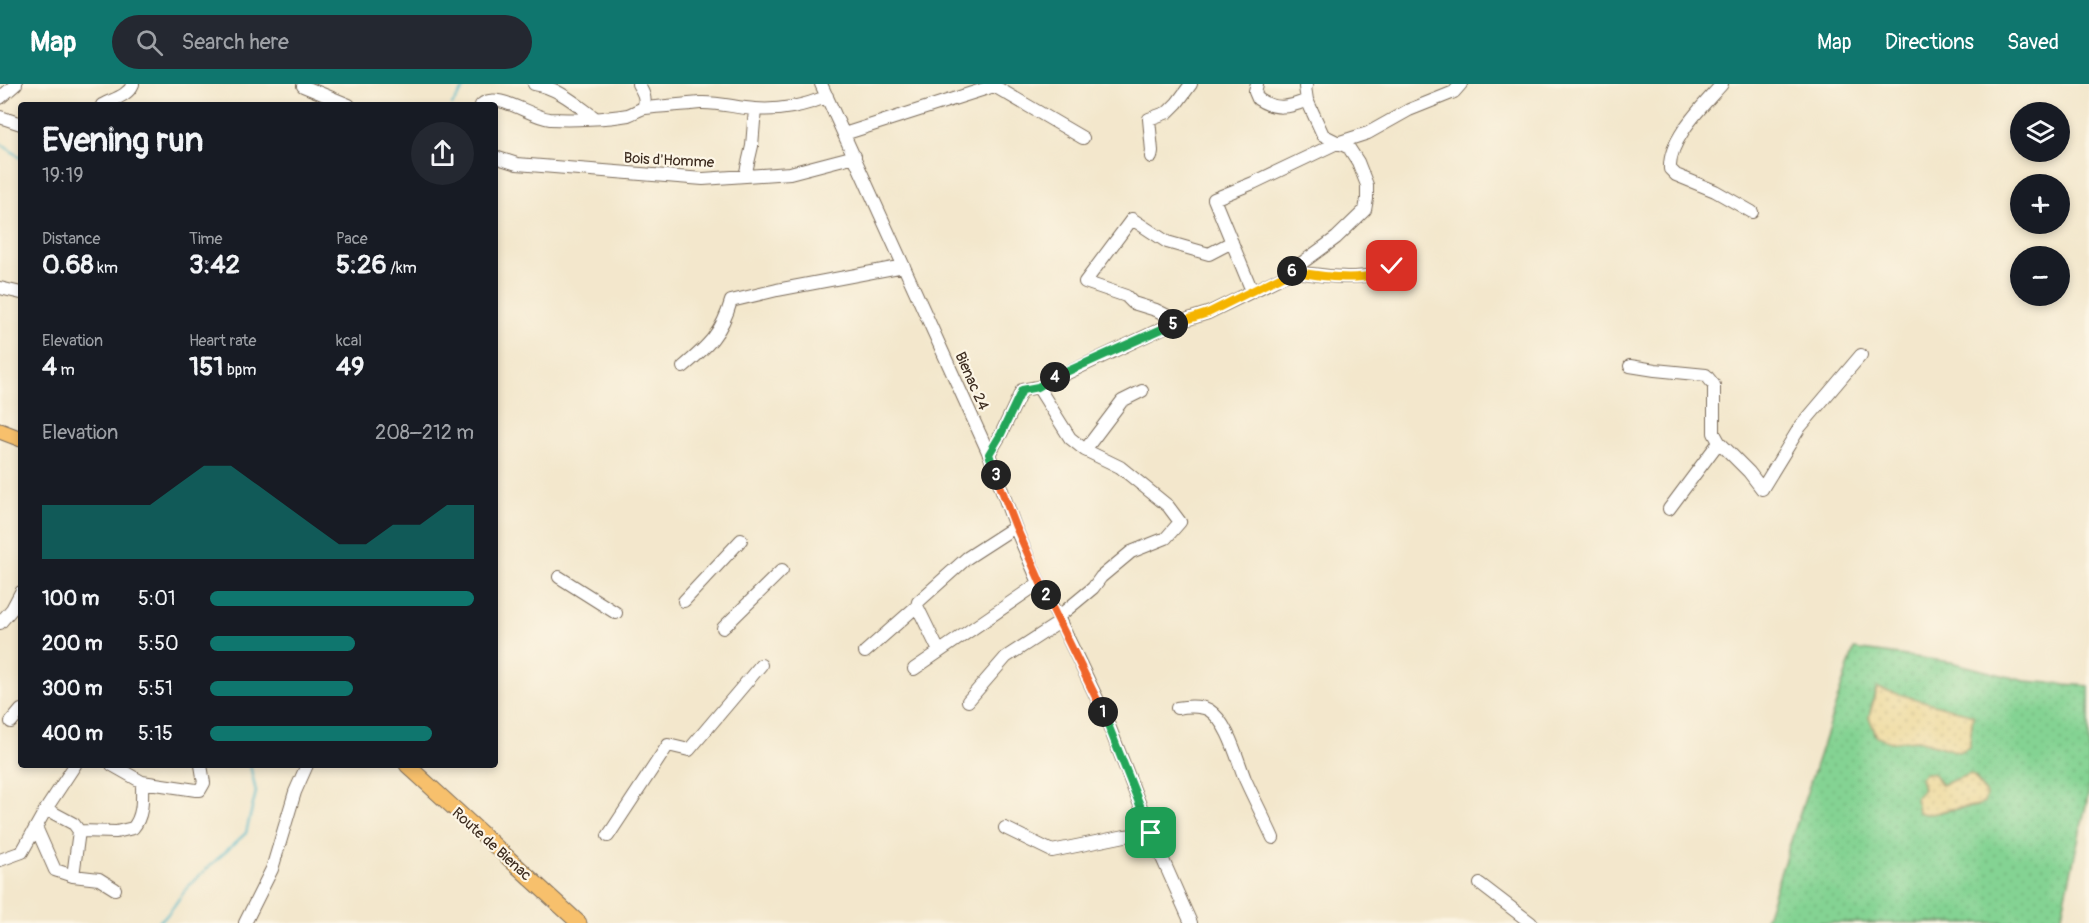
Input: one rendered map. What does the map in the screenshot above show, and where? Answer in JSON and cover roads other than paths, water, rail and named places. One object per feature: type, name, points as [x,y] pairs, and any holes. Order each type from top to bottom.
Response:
[{"type":"main road","points":[[0,431],[18,438]]},
{"type":"main road","name":"Route de Bienac","points":[[410,768],[579,923]]},
{"type":"street","points":[[0,98],[16,84]]},
{"type":"street","points":[[108,102],[131,90],[133,84]]},
{"type":"street","points":[[534,84],[543,85],[561,94],[594,117]]},
{"type":"street","points":[[638,84],[645,97],[643,108]]},
{"type":"street","name":"Bienac 24","points":[[821,84],[989,454],[1039,583],[1104,713],[1151,833],[1191,923]]},
{"type":"street","points":[[1151,157],[1149,119],[1168,112],[1177,104],[1191,84]]},
{"type":"street","points":[[1257,84],[1255,92],[1258,99],[1271,106],[1287,107],[1306,100]]},
{"type":"street","points":[[989,454],[1022,390],[1038,387],[1180,321],[1208,313],[1291,271],[1336,238],[1365,210],[1366,185],[1358,162],[1349,148],[1323,135],[1306,100],[1305,87],[1307,84]]},
{"type":"street","points":[[1252,291],[1214,199],[1337,143],[1368,133],[1409,110],[1454,92],[1461,84]]},
{"type":"street","points":[[1722,84],[1695,113],[1674,150],[1670,169],[1676,175],[1715,191],[1752,212]]},
{"type":"street","points":[[303,86],[342,102]]},
{"type":"street","points":[[844,134],[994,86],[1083,138]]},
{"type":"street","points":[[484,102],[496,100],[545,118],[564,120],[630,114],[643,108],[718,103],[755,109],[792,106],[817,101],[827,96]]},
{"type":"street","points":[[745,176],[752,146],[755,109]]},
{"type":"street","points":[[0,117],[18,123]]},
{"type":"street","name":"Bois d'Homme","points":[[498,158],[517,164],[703,179],[790,173],[855,156]]},
{"type":"street","points":[[1180,321],[1133,303],[1126,296],[1085,282],[1132,219],[1167,242],[1191,250],[1209,254],[1232,242]]},
{"type":"street","points":[[683,367],[708,347],[725,322],[731,301],[904,266]]},
{"type":"street","points":[[1291,271],[1368,276],[1392,266]]},
{"type":"street","points":[[0,288],[18,292]]},
{"type":"street","points":[[1630,366],[1707,375],[1714,385],[1713,432],[1719,442],[1749,472],[1762,489],[1800,427],[1861,355]]},
{"type":"street","points":[[968,700],[1006,657],[1059,619],[1093,588],[1101,577],[1131,552],[1166,538],[1180,522],[1168,506],[1120,467],[1085,450],[1070,438],[1038,387]]},
{"type":"street","points":[[1085,450],[1122,401],[1142,391]]},
{"type":"street","points":[[1669,509],[1719,442]]},
{"type":"street","points":[[865,652],[967,558],[1016,527]]},
{"type":"street","points":[[684,601],[741,540]]},
{"type":"street","points":[[723,628],[782,570]]},
{"type":"street","points":[[559,577],[616,613]]},
{"type":"street","points":[[914,669],[1039,583]]},
{"type":"street","points":[[0,623],[18,598]]},
{"type":"street","points":[[917,606],[939,651]]},
{"type":"street","points":[[608,836],[668,745],[689,750],[761,665]]},
{"type":"street","points":[[1177,708],[1192,706],[1208,710],[1219,719],[1273,838]]},
{"type":"street","points":[[11,722],[18,714]]},
{"type":"street","points":[[0,860],[20,854],[45,809],[73,768]]},
{"type":"street","points":[[117,768],[142,782],[200,790],[205,781],[202,768]]},
{"type":"street","points":[[245,923],[272,869],[295,792],[306,768]]},
{"type":"street","points":[[79,831],[116,832],[133,828],[139,819],[141,809],[142,782]]},
{"type":"street","points":[[45,809],[74,824],[79,831],[73,876]]},
{"type":"street","points":[[36,828],[53,867],[59,872],[99,879],[115,889]]},
{"type":"street","points":[[1005,828],[1052,851],[1151,833]]},
{"type":"street","points":[[1480,884],[1531,923]]},
{"type":"waterway","points":[[454,102],[467,84]]},
{"type":"waterway","points":[[0,143],[18,156]]},
{"type":"waterway","points":[[157,923],[167,915],[190,884],[246,833],[256,792],[251,768]]}]
